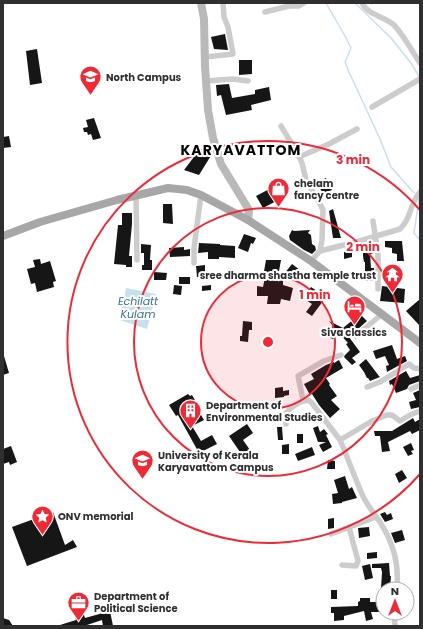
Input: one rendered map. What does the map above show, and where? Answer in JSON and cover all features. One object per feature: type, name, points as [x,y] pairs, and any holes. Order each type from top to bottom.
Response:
[{"type":"main road","points":[[201,3],[204,19],[208,110],[212,138],[221,164],[249,210],[248,220]]},
{"type":"main road","points":[[3,236],[40,222],[136,195],[168,188],[187,190],[201,195],[248,220],[311,261],[420,343]]},
{"type":"street","points":[[205,57],[233,54],[228,27],[224,17],[223,3]]},
{"type":"street","points":[[265,12],[289,5],[299,6],[304,3]]},
{"type":"street","points":[[362,3],[364,7],[372,13],[394,25],[408,43],[420,63]]},
{"type":"street","points":[[206,81],[233,79],[248,81]]},
{"type":"street","points":[[372,107],[420,79]]},
{"type":"street","points":[[281,126],[299,157],[306,180],[320,202],[323,210],[320,251],[311,261]]},
{"type":"street","points":[[299,157],[329,144],[357,129]]},
{"type":"street","points":[[320,251],[376,237],[400,229],[404,226],[415,198],[420,192]]},
{"type":"street","points":[[136,195],[137,260]]},
{"type":"street","points":[[194,263],[194,248],[201,195]]},
{"type":"street","points":[[373,221],[378,254],[378,288]]},
{"type":"street","points":[[356,336],[382,314]]},
{"type":"street","points":[[303,400],[298,376],[324,361],[340,355]]},
{"type":"street","points":[[367,387],[380,382],[409,364],[420,370]]},
{"type":"street","points":[[411,389],[420,385]]},
{"type":"street","points":[[286,424],[286,413],[291,407],[303,400],[308,400],[312,403],[340,440],[362,494],[395,552],[398,581]]},
{"type":"street","points":[[340,440],[372,421],[387,415],[392,415],[400,421],[420,411]]},
{"type":"street","points":[[331,534],[376,518]]},
{"type":"street","points":[[342,566],[356,566],[358,561],[349,527]]},
{"type":"water","name":"Echilatt Kulam","points":[[126,288],[156,294],[147,329],[120,320]]},
{"type":"building","points":[[225,34],[228,50],[214,49],[211,37]]},
{"type":"building","points":[[37,49],[42,83],[30,85],[26,51]]},
{"type":"building","points":[[239,60],[252,60],[252,74],[239,75]]},
{"type":"building","points":[[229,84],[232,98],[255,94],[255,90],[269,87],[271,100],[251,105],[252,110],[226,115],[221,95],[217,96],[216,85]]},
{"type":"building","points":[[94,118],[101,138],[93,140],[91,134],[88,135],[87,132],[84,132],[83,128],[88,127],[86,120]]},
{"type":"building","points":[[9,136],[11,147],[3,148],[3,137]]},
{"type":"building","points":[[200,149],[212,152],[212,154],[199,175],[184,170]]},
{"type":"building","points":[[326,178],[332,190],[323,193],[316,183]]},
{"type":"building","points":[[281,183],[288,195],[263,208],[256,196]]},
{"type":"building","points":[[163,204],[172,204],[173,224],[163,223]]},
{"type":"building","points":[[333,209],[341,238],[333,238],[329,211]]},
{"type":"building","points":[[122,213],[132,213],[129,256],[132,256],[132,267],[114,264],[118,225],[122,225]]},
{"type":"building","points":[[292,230],[310,230],[308,233],[311,235],[312,244],[315,246],[316,250],[312,254],[290,240],[289,236]]},
{"type":"building","points":[[244,234],[256,238],[253,244],[251,243],[248,252],[238,248]]},
{"type":"building","points":[[385,241],[402,241],[404,261],[397,261],[397,254],[392,253],[392,248],[385,247]]},
{"type":"building","points":[[199,243],[235,246],[235,258],[219,257],[219,259],[208,259],[208,252],[198,253]]},
{"type":"building","points":[[141,244],[151,245],[150,260],[152,260],[152,270],[142,270],[142,265],[144,265],[144,253],[141,253]]},
{"type":"building","points":[[372,244],[374,253],[370,254],[371,268],[374,268],[374,280],[365,281],[363,247],[367,247],[367,245]]},
{"type":"building","points":[[184,247],[184,250],[190,249],[190,256],[170,257],[169,248]]},
{"type":"building","points":[[344,252],[352,252],[352,257],[344,259]]},
{"type":"building","points":[[40,259],[41,264],[50,261],[56,281],[53,282],[54,287],[37,292],[35,283],[31,284],[27,269],[35,267],[33,260]]},
{"type":"building","points":[[266,260],[281,260],[279,271],[275,271],[274,279],[278,280],[278,282],[283,280],[283,285],[293,288],[290,301],[281,299],[280,304],[267,304],[268,296],[257,296],[257,286],[263,287]]},
{"type":"building","points":[[292,264],[300,270],[292,280],[284,274]]},
{"type":"building","points":[[205,265],[205,277],[197,277],[196,266]]},
{"type":"building","points":[[154,272],[167,273],[166,280],[154,280]]},
{"type":"building","points":[[179,277],[190,277],[190,284],[179,284]]},
{"type":"building","points":[[174,285],[182,286],[181,295],[173,294]]},
{"type":"building","points":[[211,285],[211,290],[202,291],[202,286]]},
{"type":"building","points":[[382,286],[405,289],[404,303],[380,301]]},
{"type":"building","points":[[311,287],[326,297],[312,316],[306,312],[312,304],[306,300],[309,297],[306,295]]},
{"type":"building","points":[[420,299],[420,326],[406,311]]},
{"type":"building","points":[[360,314],[367,321],[349,337],[360,352],[352,358],[356,362],[352,365],[344,357],[350,350],[346,344],[348,343],[337,331],[333,339],[326,336],[333,326],[329,321],[343,328]]},
{"type":"building","points":[[243,321],[252,322],[252,330],[249,330],[248,342],[240,341],[240,336],[242,336]]},
{"type":"building","points":[[392,345],[397,359],[405,356],[407,361],[387,372],[386,366],[389,365],[385,356],[376,359],[373,351]]},
{"type":"building","points":[[4,356],[9,373],[3,375],[3,357]]},
{"type":"building","points":[[366,359],[380,377],[370,381],[367,378],[359,365]]},
{"type":"building","points":[[339,360],[343,368],[326,378],[337,396],[331,400],[340,409],[330,418],[312,394],[310,395],[304,384],[314,379],[311,374],[326,365]]},
{"type":"building","points":[[406,371],[410,378],[420,375],[420,381],[409,385],[407,389],[396,393],[389,381]]},
{"type":"building","points":[[283,387],[283,391],[289,390],[289,395],[275,398],[275,388]]},
{"type":"building","points":[[420,390],[420,407],[411,409],[409,402],[416,400],[413,393]]},
{"type":"building","points":[[188,394],[190,396],[192,395],[196,402],[194,403],[204,420],[192,426],[201,441],[212,435],[217,444],[199,453],[178,415],[176,416],[169,405]]},
{"type":"building","points":[[413,418],[415,422],[420,419],[420,430],[412,434],[410,431],[388,442],[390,451],[382,452],[380,436],[375,436],[374,431],[392,431]]},
{"type":"building","points":[[247,424],[253,433],[243,440],[250,450],[242,455],[229,436]]},
{"type":"building","points":[[318,426],[320,432],[324,429],[328,434],[326,435],[332,447],[323,452],[319,445],[326,442],[318,442],[313,428]]},
{"type":"building","points":[[277,427],[282,427],[283,440],[278,440]]},
{"type":"building","points":[[297,434],[303,434],[303,443],[297,443]]},
{"type":"building","points":[[411,443],[414,450],[411,451],[413,454],[408,456],[403,447]]},
{"type":"building","points":[[289,444],[289,454],[282,454],[282,445]]},
{"type":"building","points":[[11,446],[17,462],[10,465],[9,462],[3,464],[3,449]]},
{"type":"building","points":[[312,447],[315,455],[298,461],[295,454]]},
{"type":"building","points":[[328,460],[335,461],[335,469],[327,469]]},
{"type":"building","points":[[402,470],[407,478],[399,483],[395,474]]},
{"type":"building","points":[[345,476],[349,489],[352,487],[357,498],[342,503],[333,504],[332,494],[338,493],[334,480]]},
{"type":"building","points":[[53,512],[65,545],[73,540],[77,547],[27,566],[12,527]]},
{"type":"building","points":[[385,512],[387,515],[391,513],[393,519],[385,522],[380,514]]},
{"type":"building","points":[[334,518],[334,528],[328,529],[328,519]]},
{"type":"building","points":[[369,527],[370,536],[359,538],[358,528]]},
{"type":"building","points":[[402,530],[405,540],[395,543],[391,533]]},
{"type":"building","points":[[377,552],[377,558],[367,559],[367,553]]},
{"type":"building","points":[[389,563],[391,581],[381,581],[381,568],[372,568],[372,564]]},
{"type":"building","points":[[370,564],[373,578],[365,580],[362,566]]},
{"type":"building","points":[[331,590],[337,590],[337,599],[331,599]]},
{"type":"building","points":[[77,594],[85,618],[110,611],[113,626],[103,626],[102,620],[84,626],[60,626],[76,620],[70,596]]},
{"type":"building","points":[[360,598],[370,598],[370,602],[375,602],[375,612],[371,612],[373,619],[366,621],[364,611],[344,616],[344,620],[334,621],[334,613],[331,613],[331,607],[358,606],[358,602],[360,601]]},
{"type":"building","points":[[3,618],[9,620],[13,626],[3,626]]},
{"type":"waterway","points":[[326,3],[351,48],[345,62],[391,167],[414,193]]},
{"type":"waterway","points":[[356,3],[391,38],[411,63],[420,78]]},
{"type":"waterway","points":[[418,198],[414,233],[420,240]]},
{"type":"place","name":"North Campus","points":[[90,96]]},
{"type":"place","name":"chelam fancy centre","points":[[279,208]]},
{"type":"place","name":"sree dharma shastha temple trust","points":[[392,294]]},
{"type":"place","name":"Siva classics","points":[[354,326]]},
{"type":"place","name":"Department of Environmental Studies","points":[[191,430]]},
{"type":"place","name":"University of Kerala Karyavattom Campus","points":[[142,480]]},
{"type":"place","name":"ONV memorial","points":[[43,536]]},
{"type":"place","name":"Department of Political Science","points":[[79,622]]},
{"type":"district","name":"KARYAVATTOM","points":[[241,150]]}]
